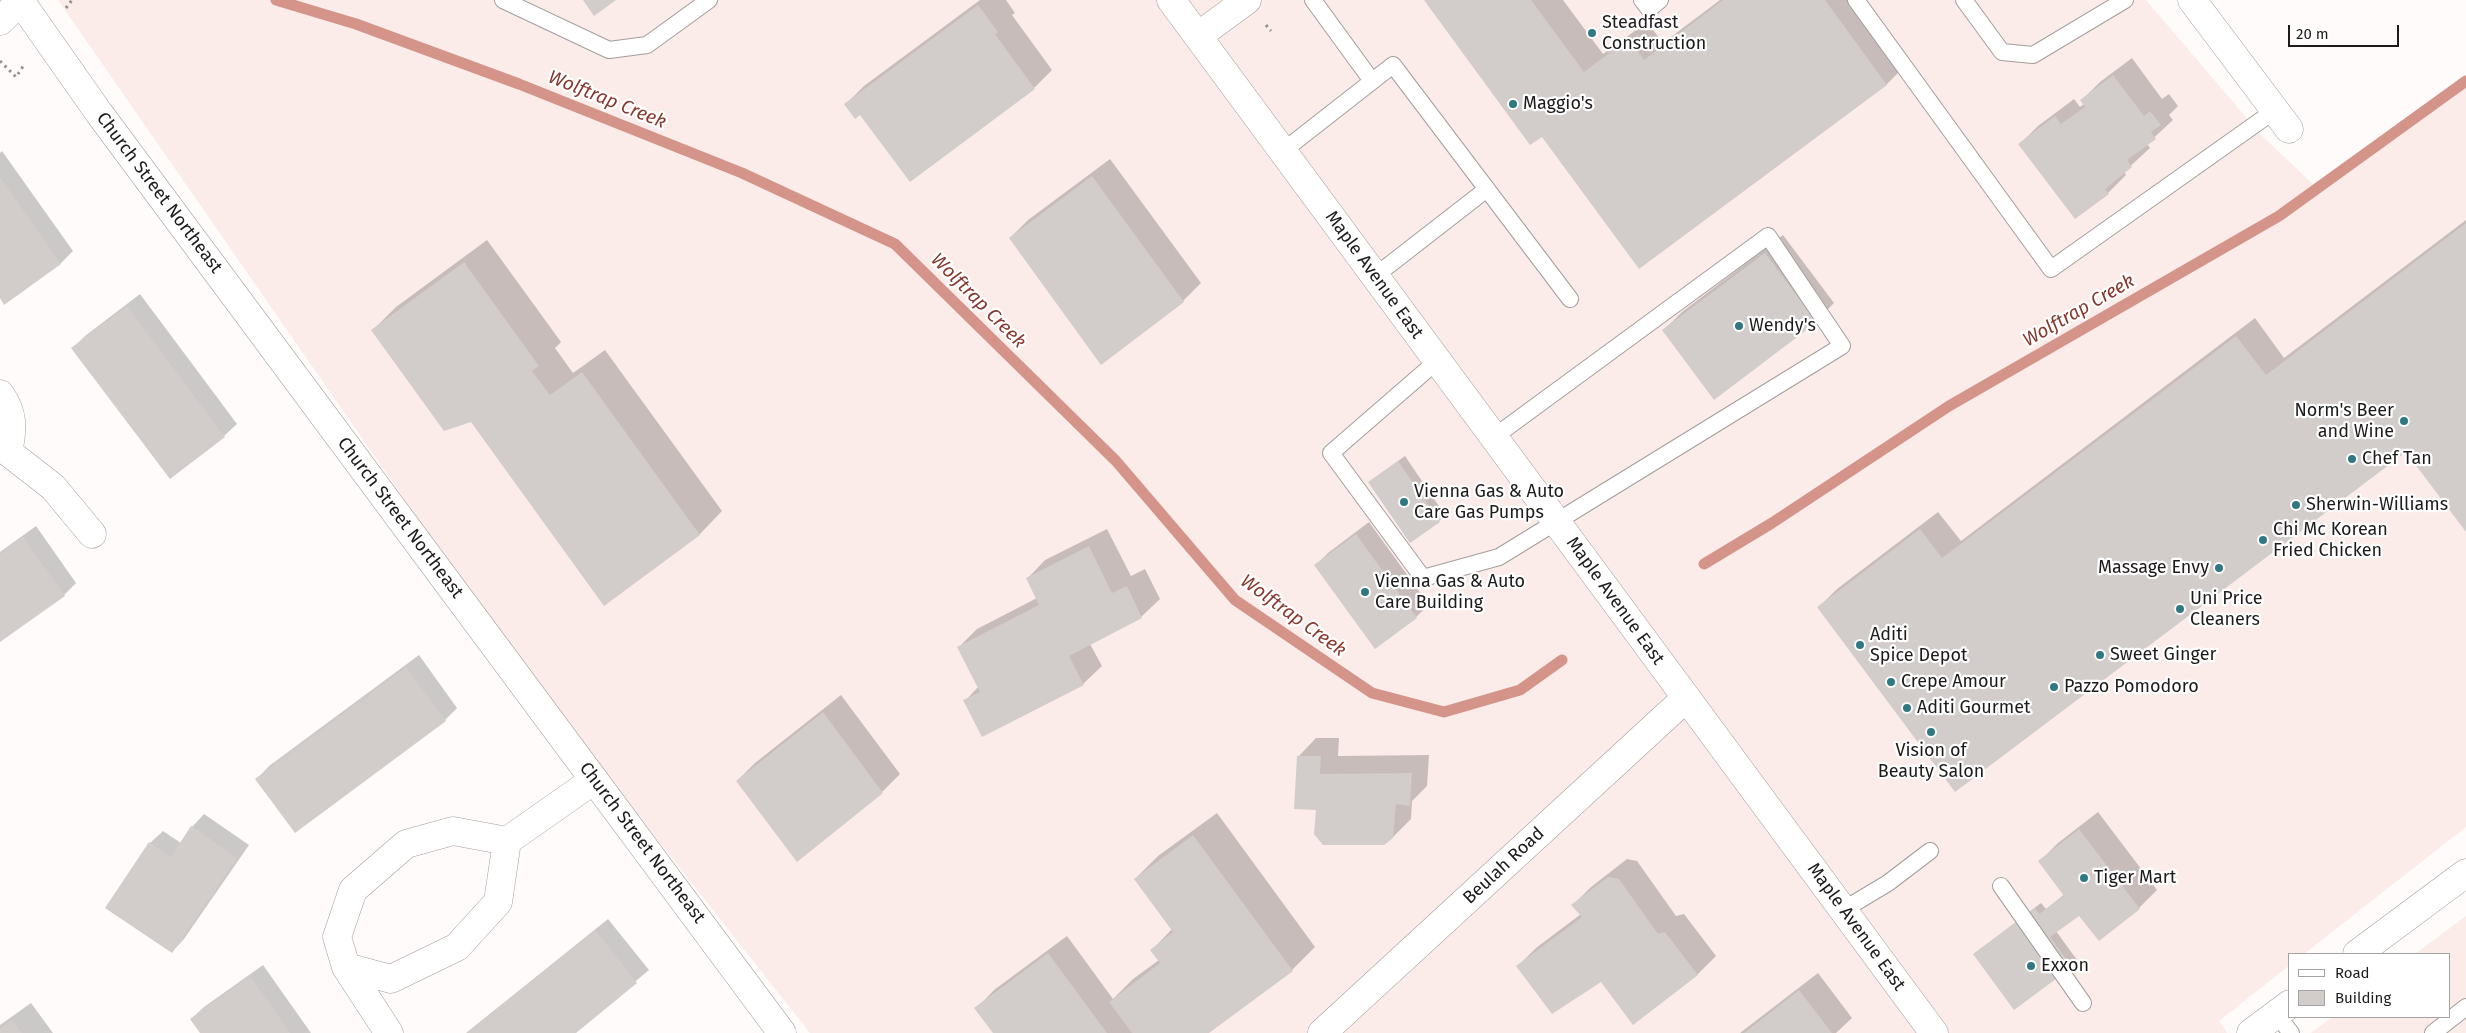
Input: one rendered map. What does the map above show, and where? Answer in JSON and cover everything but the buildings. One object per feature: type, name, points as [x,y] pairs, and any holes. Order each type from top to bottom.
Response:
[{"type":"street","name":"Maple Avenue East","points":[[1171,0],[1934,1033]]},
{"type":"street","points":[[1198,36],[1247,0]]},
{"type":"street","points":[[2192,0],[2281,120]]},
{"type":"street","points":[[0,21],[21,1]]},
{"type":"street","name":"Church Street Northeast","points":[[21,1],[105,121],[782,1033]]},
{"type":"street","points":[[0,394],[10,412],[12,433],[4,457],[53,488],[92,534]]},
{"type":"street","name":"Beulah Road","points":[[1322,1033],[1686,698]]},
{"type":"street","points":[[389,1033],[346,967],[337,937],[353,890],[406,844],[453,831],[507,841],[594,780]]},
{"type":"street","points":[[346,967],[391,979],[457,947],[498,902],[507,841]]},
{"type":"street","points":[[2357,953],[2466,873]]},
{"type":"street","points":[[2251,1033],[2286,1017]]},
{"type":"lane","points":[[503,0],[610,50],[647,45],[709,0]]},
{"type":"lane","points":[[1313,0],[1372,81]]},
{"type":"lane","points":[[1856,0],[2051,269],[2281,120]]},
{"type":"lane","points":[[1964,0],[2002,52],[2033,56],[2125,0]]},
{"type":"lane","points":[[1283,151],[1393,65],[1570,299]]},
{"type":"lane","points":[[1375,276],[1487,189]]},
{"type":"lane","points":[[1437,360],[1331,453],[1423,578],[1499,557],[1842,346],[1768,236],[1494,437]]},
{"type":"lane","points":[[1843,910],[1888,883],[1930,851]]},
{"type":"lane","points":[[2001,886],[2083,1003]]},
{"type":"lane","points":[[2433,1033],[2466,1007]]},
{"type":"shaded area","points":[[58,0],[2146,0],[2262,136],[2314,185],[2466,85],[2466,827],[2305,953],[2288,953],[2288,967],[2219,1021],[2227,1033],[810,1033],[518,663]]},
{"type":"shaded area","points":[[2466,916],[2466,1033],[2311,1033],[2331,1018],[2451,1018],[2451,953],[2416,953]]},
{"type":"waterway","name":"Wolftrap Creek","points":[[276,0],[356,24],[519,84],[742,173],[895,244],[1116,461],[1235,600],[1372,693],[1444,712],[1520,690],[1562,660]]},
{"type":"waterway","name":"Wolftrap Creek","points":[[1704,564],[1772,523],[1949,406],[2279,216],[2466,81]]},
{"type":"place","name":"Steadfast Construction","points":[[1592,33]]},
{"type":"place","name":"Maggio's","points":[[1513,104]]},
{"type":"place","name":"Wendy's","points":[[1739,326]]},
{"type":"place","name":"Norm's Beer and Wine","points":[[2404,421]]},
{"type":"place","name":"Chef Tan","points":[[2352,459]]},
{"type":"place","name":"Vienna Gas & Auto Care Gas Pumps","points":[[1404,502]]},
{"type":"place","name":"Sherwin-Williams","points":[[2296,505]]},
{"type":"place","name":"Chi Mc Korean Fried Chicken","points":[[2263,540]]},
{"type":"place","name":"Massage Envy","points":[[2219,568]]},
{"type":"place","name":"Vienna Gas & Auto Care Building","points":[[1365,592]]},
{"type":"place","name":"Uni Price Cleaners","points":[[2180,609]]},
{"type":"place","name":"Aditi Spice Depot","points":[[1860,645]]},
{"type":"place","name":"Sweet Ginger","points":[[2100,655]]},
{"type":"place","name":"Crepe Amour","points":[[1891,682]]},
{"type":"place","name":"Pazzo Pomodoro","points":[[2054,687]]},
{"type":"place","name":"Aditi Gourmet","points":[[1907,708]]},
{"type":"place","name":"Vision of Beauty Salon","points":[[1931,732]]},
{"type":"place","name":"Tiger Mart","points":[[2084,878]]},
{"type":"place","name":"Exxon","points":[[2031,966]]}]
